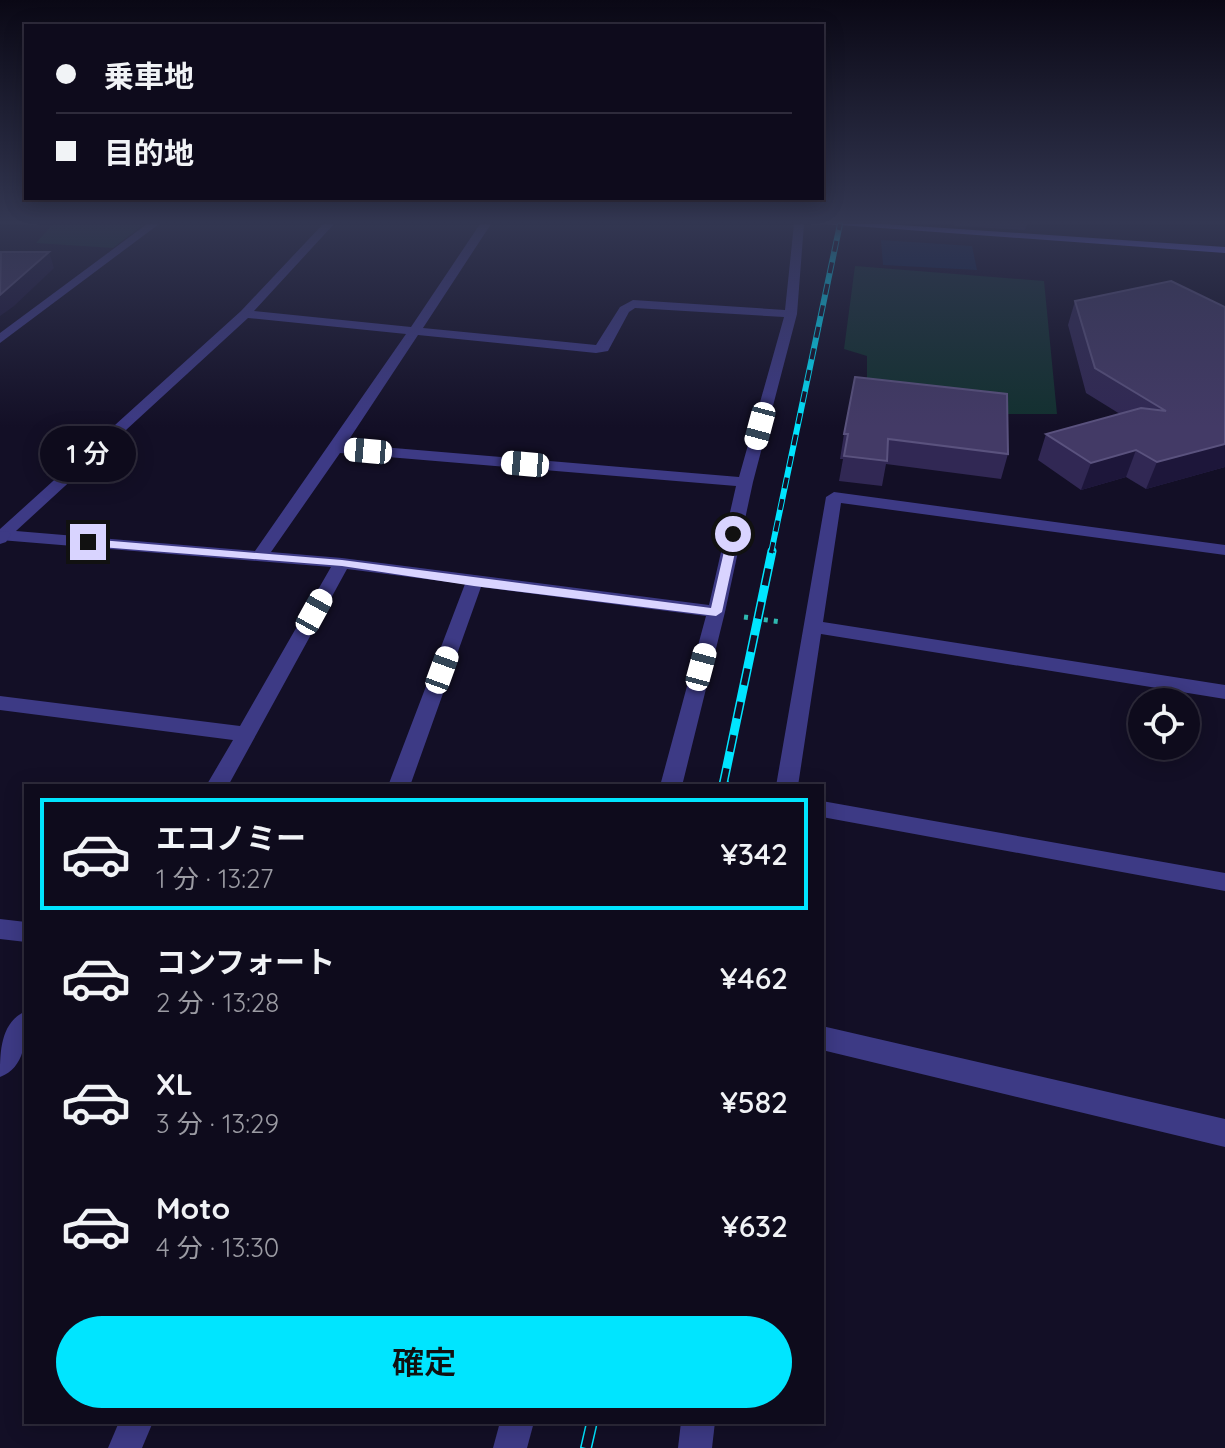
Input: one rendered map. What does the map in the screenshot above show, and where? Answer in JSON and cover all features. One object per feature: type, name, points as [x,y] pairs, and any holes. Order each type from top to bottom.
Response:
[{"type":"street","points":[[0,339],[64,292]]},
{"type":"street","points":[[1,536],[266,292]]},
{"type":"street","points":[[259,557],[441,292]]},
{"type":"street","points":[[672,784],[716,612],[745,482],[791,314],[793,292]]},
{"type":"street","points":[[245,314],[596,349],[603,348],[624,310],[633,304],[791,314]]},
{"type":"street","points":[[336,448],[745,482]]},
{"type":"street","points":[[787,784],[834,497],[1225,550]]},
{"type":"street","points":[[1,536],[342,563],[474,583],[716,612]]},
{"type":"street","points":[[218,784],[342,563]]},
{"type":"street","points":[[400,784],[474,583]]},
{"type":"street","points":[[815,627],[1225,692]]},
{"type":"street","points":[[0,703],[246,734]]},
{"type":"street","points":[[824,809],[1225,882]]},
{"type":"street","points":[[0,929],[24,932]]},
{"type":"street","points":[[0,1065],[24,1026]]},
{"type":"street","points":[[824,1038],[1225,1133]]},
{"type":"street","points":[[125,1448],[135,1424]]},
{"type":"street","points":[[510,1448],[516,1424]]},
{"type":"street","points":[[695,1448],[698,1424]]},
{"type":"path","points":[[716,612],[815,627]]},
{"type":"green space","points":[[852,292],[1045,292],[1057,414],[1006,414],[867,398],[867,356],[844,349]]},
{"type":"building","points":[[1120,292],[1193,292],[1225,307],[1225,444],[1157,462],[1136,450],[1091,463],[1046,434],[1141,408],[1166,411],[1095,368],[1075,301]]},
{"type":"building","points":[[855,377],[1007,394],[1008,454],[888,439],[887,461],[844,456],[848,434],[844,434]]},
{"type":"railway","points":[[771,553],[826,292]]},
{"type":"railway","points":[[723,784],[772,551]]},
{"type":"railway","points":[[586,1448],[592,1424]]},
{"type":"route","points":[[88,542],[342,563],[474,583],[716,612],[733,534]]}]
